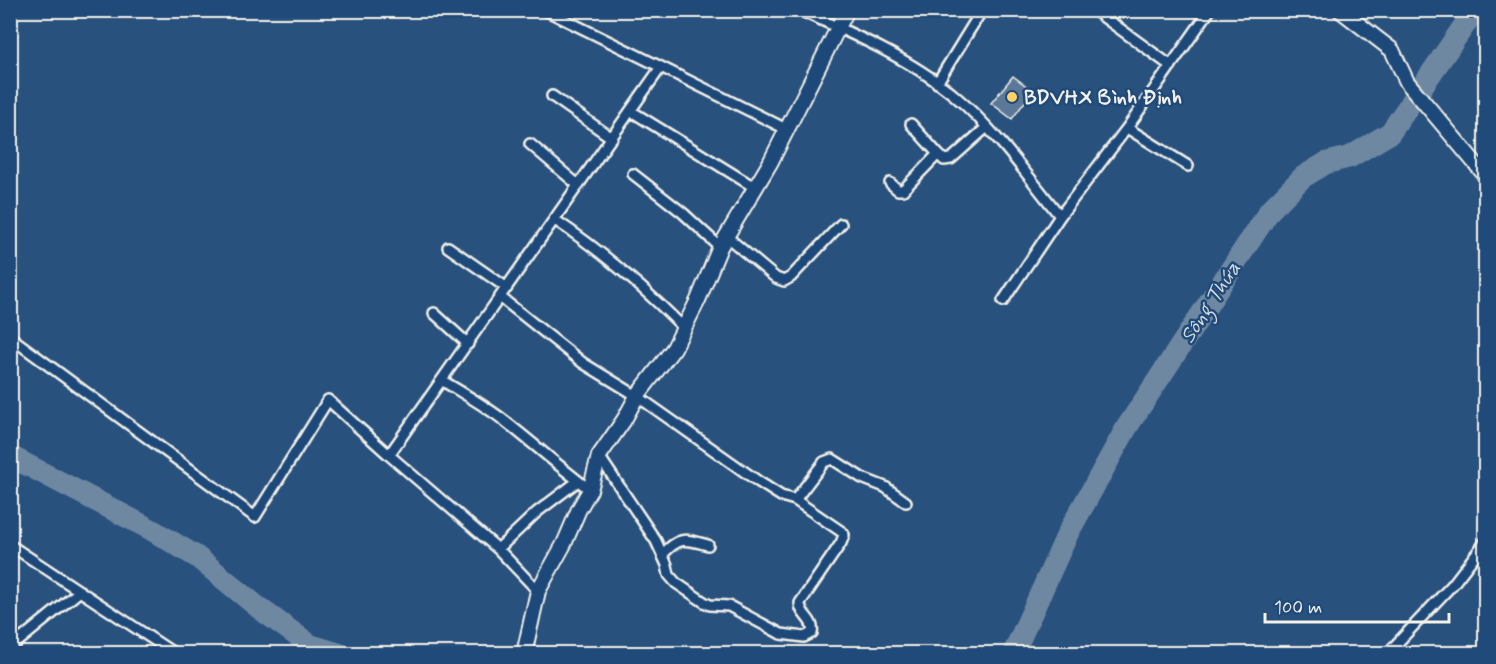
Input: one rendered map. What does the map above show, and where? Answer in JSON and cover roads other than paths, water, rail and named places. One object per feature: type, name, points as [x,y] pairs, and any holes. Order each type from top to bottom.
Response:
[{"type":"street","points":[[545,10],[786,129]]},
{"type":"street","points":[[799,10],[917,69],[954,95],[987,127],[1060,216]]},
{"type":"street","points":[[524,654],[538,591],[590,490],[599,456],[624,420],[637,396],[668,357],[698,300],[723,242],[770,163],[847,10]]},
{"type":"street","points":[[937,83],[982,10]]},
{"type":"street","points":[[1094,10],[1171,66]]},
{"type":"street","points":[[1003,301],[1060,216],[1127,128],[1210,10]]},
{"type":"street","points":[[1340,10],[1387,45],[1396,55],[1407,82],[1485,176]]},
{"type":"street","points":[[389,455],[661,67]]},
{"type":"street","points":[[552,96],[612,138]]},
{"type":"street","points":[[631,111],[754,187]]},
{"type":"street","points":[[911,124],[944,160],[951,159],[987,127]]},
{"type":"street","points":[[1127,128],[1188,166]]},
{"type":"street","points":[[530,144],[578,185]]},
{"type":"street","points":[[890,183],[898,190],[903,190],[938,154]]},
{"type":"street","points":[[633,174],[723,242],[784,281],[791,277],[841,224]]},
{"type":"street","points":[[555,220],[585,240],[636,282],[684,328]]},
{"type":"street","points":[[448,247],[507,288]]},
{"type":"street","points":[[500,297],[583,363],[637,396],[759,482],[781,496],[795,500],[844,535],[842,543],[800,603],[800,610],[808,618],[813,628],[810,636],[799,638],[785,635],[729,606],[704,602],[672,578],[663,554],[599,456]]},
{"type":"street","points":[[434,313],[468,344]]},
{"type":"street","points":[[10,337],[255,517],[328,400],[498,549],[538,591]]},
{"type":"street","points":[[443,381],[506,422],[590,490]]},
{"type":"street","points":[[795,500],[824,462],[832,459],[862,478],[885,487],[906,502]]},
{"type":"street","points":[[498,549],[537,512],[578,481]]},
{"type":"street","points":[[663,554],[673,544],[682,540],[708,545]]},
{"type":"street","points":[[1387,654],[1453,584],[1485,541]]},
{"type":"street","points":[[10,544],[162,650],[176,654]]},
{"type":"street","points":[[10,648],[80,591]]},
{"type":"waterway","name":"Sông Thứa","points":[[1013,654],[1068,533],[1127,427],[1270,210],[1303,177],[1326,163],[1350,157],[1390,133],[1475,10]]},
{"type":"waterway","points":[[10,456],[152,530],[197,557],[259,608],[310,645],[340,654]]},
{"type":"place","name":"BDVHX Bình Định","points":[[1012,97]]}]
